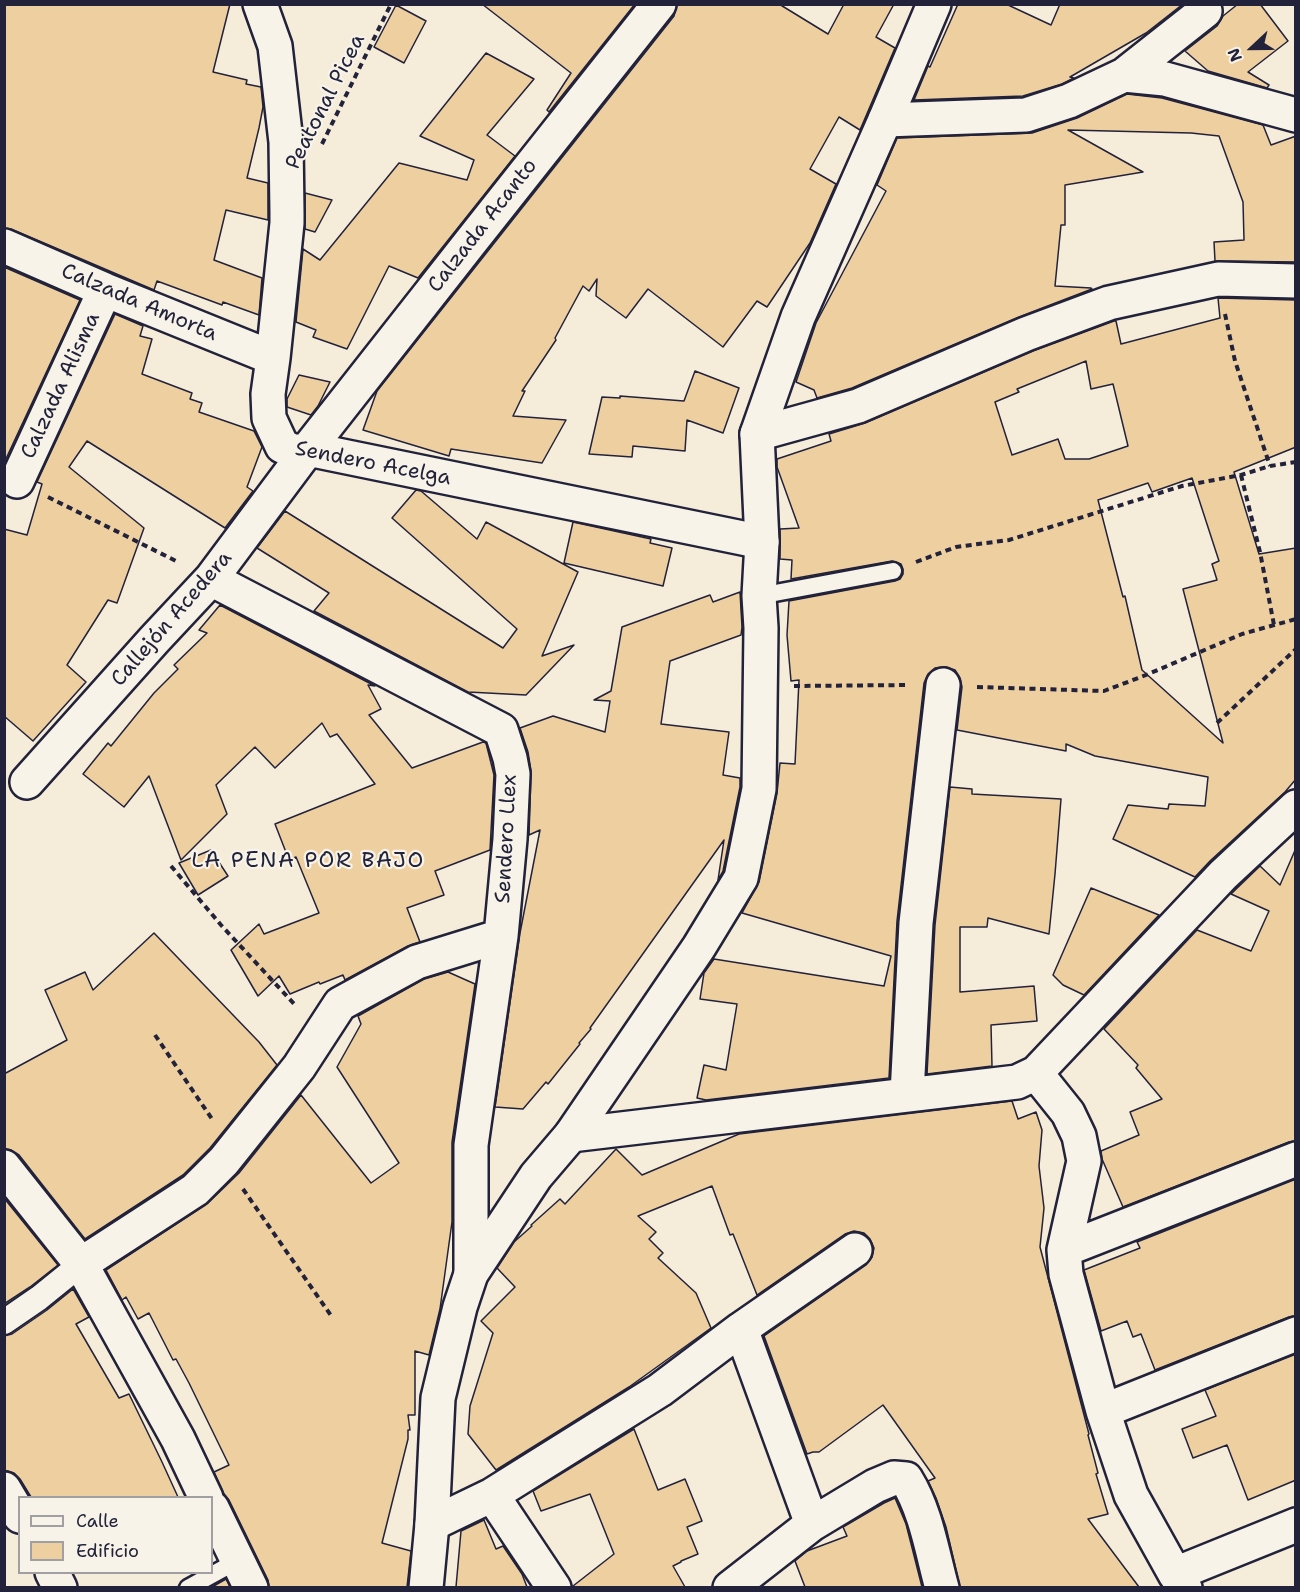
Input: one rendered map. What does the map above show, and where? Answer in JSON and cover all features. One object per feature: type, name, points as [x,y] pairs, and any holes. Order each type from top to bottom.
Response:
[{"type":"street","name":"Sendero Acelga","points":[[260,4],[275,46],[286,142],[287,223],[268,394],[269,418],[282,446],[295,452],[308,449],[762,543]]},
{"type":"street","name":"Calzada Acanto","points":[[308,449],[659,4]]},
{"type":"street","points":[[426,1587],[432,1524],[438,1398],[460,1306],[471,1274],[536,1176],[571,1135],[699,947],[741,878],[759,789],[761,628],[759,596],[762,543],[757,434],[798,317],[934,4]]},
{"type":"street","points":[[885,120],[1026,115],[1069,101],[1124,75],[1205,11]]},
{"type":"street","points":[[1124,75],[1165,79],[1296,115]]},
{"type":"street","name":"Calzada Amorta","points":[[4,246],[273,358]]},
{"type":"street","points":[[757,434],[858,406],[1026,334],[1109,303],[1218,279],[1296,281]]},
{"type":"street","name":"Calzada Alisma","points":[[17,482],[105,290]]},
{"type":"street","name":"Callejón Acedera","points":[[27,782],[211,579],[308,449]]},
{"type":"street","name":"Sendero Llex","points":[[211,579],[501,730],[513,774],[510,839],[501,936],[471,1145],[471,1274]]},
{"type":"street","points":[[907,1094],[916,923],[943,685]]},
{"type":"street","points":[[571,1135],[1017,1082],[1036,1073],[1222,875],[1296,807]]},
{"type":"street","points":[[4,1322],[39,1298],[81,1264],[195,1190],[229,1155],[299,1067],[340,1004],[417,962],[501,936]]},
{"type":"street","points":[[1036,1073],[1068,1113],[1079,1136],[1084,1161],[1064,1250],[1066,1274],[1103,1411],[1131,1496],[1180,1581],[1296,1525]]},
{"type":"street","points":[[1064,1250],[1296,1159]]},
{"type":"street","points":[[4,1167],[81,1264],[178,1439],[206,1496]]},
{"type":"street","points":[[432,1524],[492,1495],[660,1390],[741,1329],[855,1250]]},
{"type":"street","points":[[741,1329],[812,1524]]},
{"type":"street","points":[[1103,1411],[1296,1334]]},
{"type":"street","points":[[730,1587],[812,1524],[875,1486],[894,1478],[906,1479],[911,1487],[922,1512],[942,1587]]},
{"type":"street","points":[[4,1489],[18,1513]]},
{"type":"street","points":[[492,1495],[554,1587]]},
{"type":"street","points":[[213,1510],[244,1574]]},
{"type":"lane","points":[[759,596],[893,571]]},
{"type":"lane","points":[[188,1587],[244,1574]]},
{"type":"path","name":"Peatonal Picea","points":[[319,151],[391,4]]},
{"type":"path","points":[[1218,279],[1236,361],[1270,466]]},
{"type":"path","points":[[893,571],[956,547],[1009,540],[1182,486],[1296,462]]},
{"type":"path","points":[[1241,475],[1260,552],[1274,625]]},
{"type":"path","points":[[17,482],[211,579]]},
{"type":"path","points":[[760,686],[943,685],[1104,691],[1242,633],[1296,619]]},
{"type":"path","points":[[1217,723],[1296,649]]},
{"type":"path","points":[[171,866],[320,1034]]},
{"type":"path","points":[[155,1035],[198,1099],[229,1155],[332,1317]]},
{"type":"building","points":[[4,4],[230,4],[213,72],[247,80],[246,84],[261,87],[263,107],[247,178],[268,183],[268,220],[226,210],[214,260],[262,278],[259,315],[223,302],[222,305],[157,281],[154,290],[4,228]]},
{"type":"building","points":[[482,4],[635,4],[549,112],[547,110],[571,73]]},
{"type":"building","points":[[677,4],[779,4],[828,34],[844,4],[894,4],[876,37],[895,48],[860,130],[839,117],[810,169],[836,184],[810,243],[767,307],[757,301],[723,347],[648,289],[626,318],[596,296],[597,279],[589,291],[583,286],[556,340],[522,391],[525,391],[513,416],[566,420],[542,463],[451,449],[449,456],[363,430],[377,391],[674,16]]},
{"type":"building","points":[[958,4],[1006,4],[1051,25],[1060,4],[1183,4],[1146,33],[1070,77],[1074,78],[1062,84],[1023,96],[914,100]]},
{"type":"building","points":[[1238,4],[1260,4],[1288,41],[1248,72],[1269,85],[1267,88],[1208,71],[1185,51],[1217,26],[1223,16]]},
{"type":"building","points":[[396,5],[426,21],[404,63],[374,47]]},
{"type":"building","points":[[486,53],[534,79],[487,135],[515,156],[418,278],[389,266],[347,349],[313,337],[316,330],[296,322],[303,249],[320,260],[399,163],[467,180],[474,160],[420,136]]},
{"type":"building","points":[[1127,94],[1162,98],[1263,125],[1271,145],[1296,136],[1296,262],[1215,261],[1214,242],[1244,240],[1243,202],[1219,136],[1191,133],[1068,130],[1143,172],[1065,185],[1065,225],[1061,225],[1055,286],[1092,289],[1019,317],[852,388],[817,398],[814,390],[796,382],[816,323],[886,191],[877,185],[897,138],[1032,133],[1077,118]]},
{"type":"building","points":[[305,193],[332,200],[315,232],[305,229]]},
{"type":"building","points":[[4,267],[80,300],[4,463]]},
{"type":"building","points":[[1218,298],[1296,300],[1296,447],[1234,472],[1259,554],[1296,548],[1296,779],[1195,877],[1113,839],[1128,805],[1168,809],[1169,804],[1205,806],[1208,777],[1095,756],[1066,744],[1066,751],[957,730],[962,687],[960,678],[955,670],[946,667],[935,668],[928,674],[924,683],[897,921],[889,1078],[706,1100],[697,1098],[704,1065],[726,1070],[737,1004],[700,999],[704,973],[714,959],[884,986],[891,956],[742,913],[759,882],[777,793],[780,763],[795,764],[799,680],[791,681],[787,635],[789,601],[895,581],[903,574],[901,564],[892,561],[791,579],[792,560],[780,559],[780,529],[799,528],[777,467],[777,459],[831,441],[829,434],[865,423],[1033,351],[1114,321],[1116,321],[1121,344],[1220,318]],"holes":[[[1086,361],[1091,389],[1113,384],[1128,446],[1089,459],[1065,459],[1058,439],[1012,455],[995,402],[1019,392],[1017,389]],[[1192,478],[1219,561],[1212,564],[1217,580],[1183,589],[1223,743],[1142,670],[1125,596],[1123,597],[1098,500],[1148,483],[1152,492]]]},
{"type":"building","points":[[115,314],[143,326],[140,336],[152,339],[142,374],[192,393],[190,399],[202,403],[199,412],[254,431],[262,447],[247,487],[253,491],[225,528],[87,441],[69,467],[144,528],[117,603],[108,600],[67,665],[86,682],[33,741],[4,716],[4,529],[27,535],[42,484],[37,482]]},
{"type":"building","points":[[695,371],[739,388],[723,433],[687,420],[685,451],[633,446],[632,457],[589,454],[602,397],[620,398],[620,396],[684,401]]},
{"type":"building","points":[[299,375],[330,382],[311,415],[287,407],[287,399]]},
{"type":"building","points":[[416,490],[421,491],[477,539],[486,522],[578,572],[542,656],[574,645],[526,695],[468,692],[314,611],[329,593],[257,548],[285,511],[503,648],[517,629],[392,518]]},
{"type":"building","points":[[573,522],[651,539],[650,543],[672,548],[663,586],[564,563]]},
{"type":"building","points":[[740,592],[741,635],[670,661],[661,724],[729,732],[723,775],[740,778],[740,787],[723,871],[718,880],[724,840],[591,1029],[548,1084],[546,1082],[523,1109],[495,1107],[520,933],[540,830],[529,835],[531,771],[528,752],[520,728],[553,716],[605,732],[610,701],[594,700],[611,691],[622,627],[710,595],[713,602]]},
{"type":"building","points":[[220,605],[375,686],[368,685],[381,709],[369,715],[412,768],[483,742],[486,743],[494,775],[490,850],[435,871],[444,895],[407,908],[420,942],[408,946],[345,980],[343,975],[290,994],[279,976],[258,996],[231,950],[259,924],[264,934],[319,913],[296,857],[289,860],[275,824],[375,784],[337,734],[330,737],[322,723],[275,768],[255,747],[216,785],[227,814],[181,860],[149,776],[124,807],[83,774],[108,743],[111,746],[154,693],[178,669],[174,665],[207,633],[199,630]]},
{"type":"building","points":[[950,787],[972,789],[972,794],[1061,799],[1055,874],[1049,934],[988,918],[987,927],[960,927],[960,992],[1034,986],[1037,1021],[991,1025],[992,1066],[927,1074],[935,925]]},
{"type":"building","points":[[1296,848],[1296,1141],[1123,1207],[1102,1159],[1101,1151],[1139,1135],[1130,1112],[1162,1099],[1136,1068],[1138,1065],[1104,1029],[1197,930],[1251,951],[1269,911],[1231,894],[1260,866],[1280,885]]},
{"type":"building","points":[[211,850],[228,876],[198,895],[179,863]]},
{"type":"building","points":[[1091,888],[1159,915],[1084,995],[1063,985],[1053,975]]},
{"type":"building","points":[[154,933],[259,1042],[277,1065],[210,1148],[183,1175],[85,1239],[19,1155],[4,1149],[4,1074],[67,1040],[45,990],[85,972],[93,990]]},
{"type":"building","points":[[448,972],[475,984],[452,1142],[452,1222],[440,1309],[429,1355],[415,1351],[415,1415],[408,1415],[410,1430],[408,1430],[408,1439],[382,1543],[411,1551],[407,1587],[269,1587],[268,1580],[214,1472],[229,1465],[189,1383],[176,1359],[173,1360],[149,1313],[138,1319],[126,1297],[122,1300],[106,1270],[208,1203],[239,1173],[301,1095],[371,1183],[399,1163],[337,1067],[361,1024],[358,1016],[424,979]]},
{"type":"building","points":[[1012,1101],[1018,1119],[1036,1112],[1042,1130],[1039,1166],[1044,1208],[1040,1247],[1108,1514],[1088,1519],[1139,1587],[960,1587],[946,1527],[928,1481],[935,1478],[883,1405],[819,1452],[807,1454],[764,1336],[866,1265],[872,1257],[874,1248],[864,1233],[854,1231],[845,1234],[757,1295],[733,1234],[730,1235],[712,1186],[638,1216],[656,1232],[649,1239],[663,1253],[658,1258],[696,1293],[711,1328],[629,1387],[496,1470],[468,1434],[470,1406],[493,1333],[481,1321],[515,1287],[497,1268],[514,1242],[531,1225],[560,1199],[565,1204],[616,1149],[642,1175],[739,1134]]},
{"type":"building","points":[[1296,1179],[1296,1316],[1155,1370],[1141,1334],[1133,1337],[1127,1321],[1101,1331],[1084,1270],[1140,1248],[1137,1242]]},
{"type":"building","points":[[4,1198],[58,1265],[4,1304]]},
{"type":"building","points":[[73,1289],[89,1317],[76,1324],[119,1398],[129,1394],[178,1496],[30,1496],[14,1473],[4,1470],[4,1336],[12,1334]]},
{"type":"building","points":[[1296,1354],[1296,1480],[1248,1500],[1227,1445],[1193,1458],[1182,1429],[1216,1416],[1205,1390]]},
{"type":"building","points":[[634,1429],[658,1490],[685,1479],[702,1521],[687,1527],[698,1554],[673,1566],[685,1587],[573,1587],[614,1554],[590,1494],[541,1511],[533,1491]]},
{"type":"building","points":[[895,1498],[906,1524],[922,1587],[805,1587],[795,1561],[807,1551],[847,1536],[843,1527]]},
{"type":"building","points":[[484,1520],[496,1549],[503,1546],[522,1574],[527,1587],[456,1587],[461,1531]]},
{"type":"building","points":[[226,1579],[230,1587],[212,1587]]},
{"type":"district","name":"LA PENA POR BAJO","points":[[308,861]]}]
